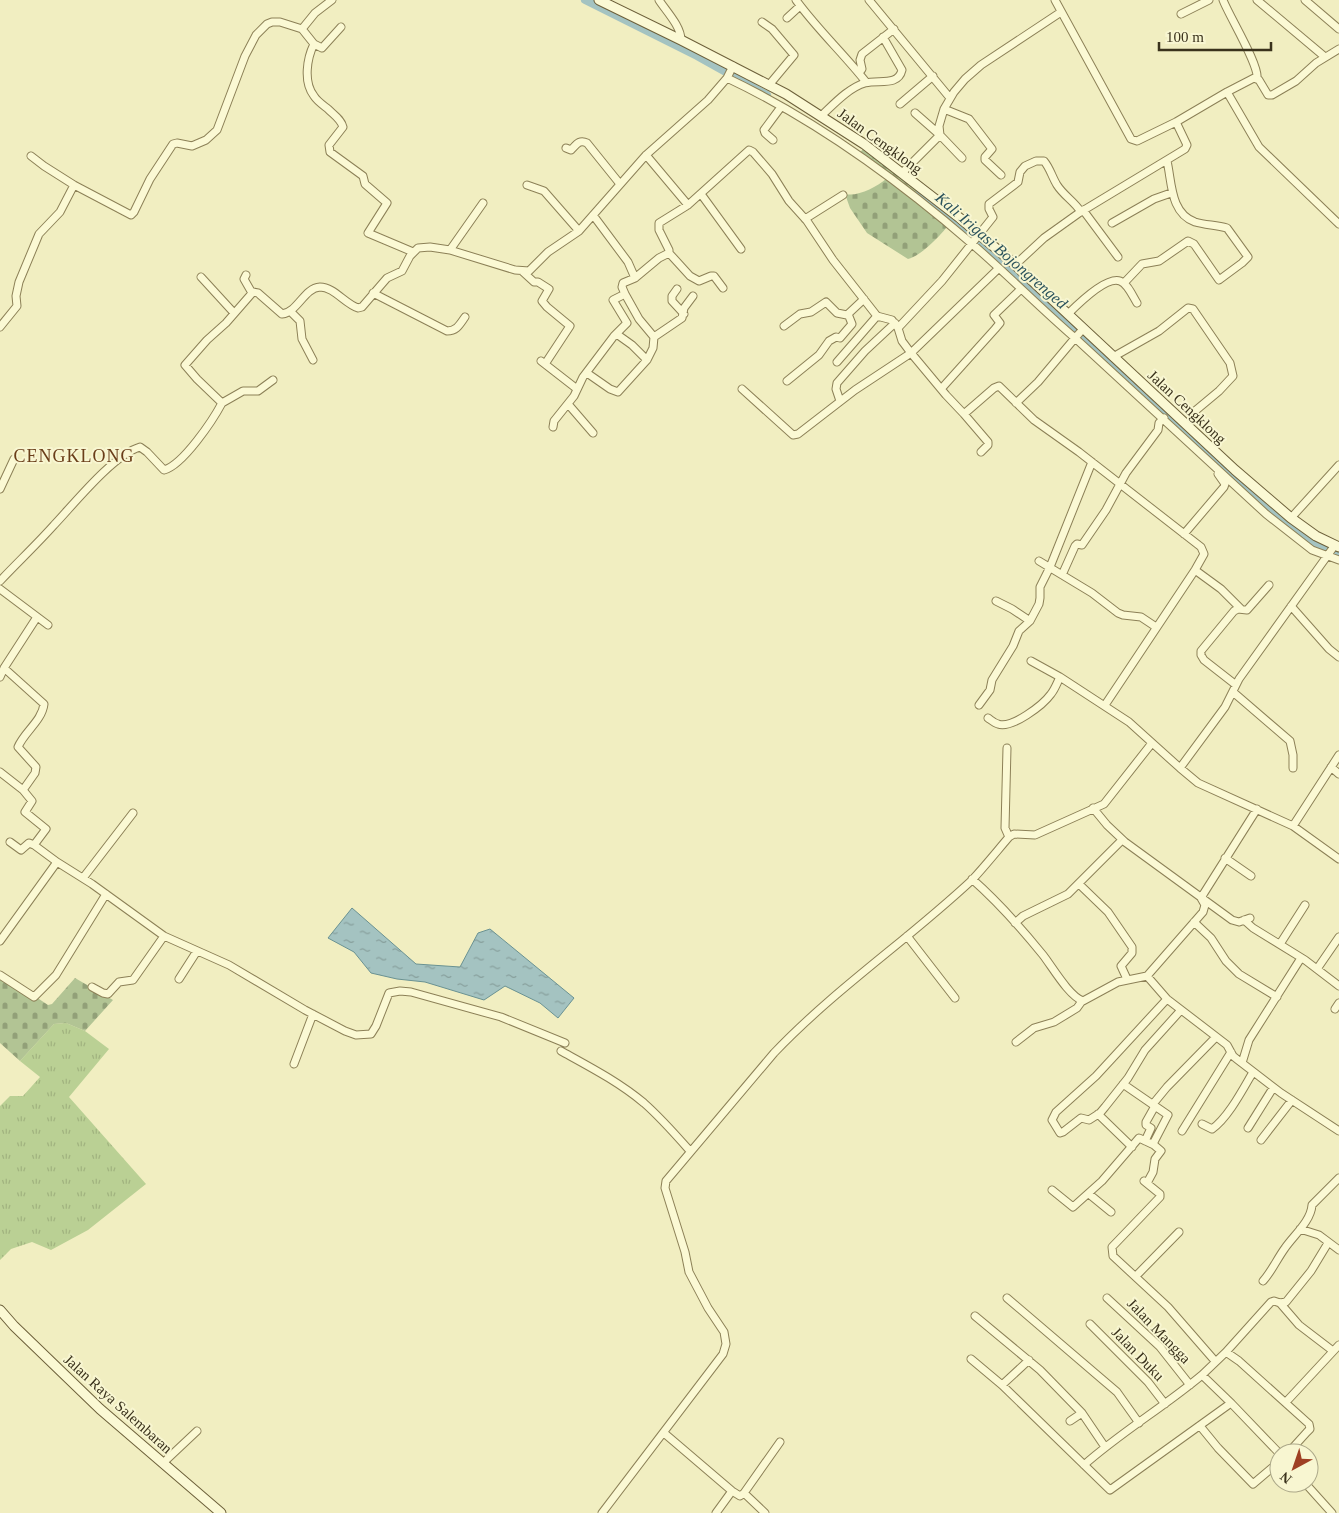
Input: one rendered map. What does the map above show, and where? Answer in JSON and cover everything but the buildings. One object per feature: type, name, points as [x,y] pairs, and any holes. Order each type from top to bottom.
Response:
[{"type":"main road","name":"Jalan Cengklong","points":[[599,0],[681,40],[730,72],[769,86],[785,95],[821,116],[860,150],[902,173],[1006,267],[1068,314],[1078,334],[1113,356],[1171,420],[1333,550]]},
{"type":"main road","name":"Jalan Raya Salembaran","points":[[0,1310],[14,1326],[100,1409],[222,1513]]},
{"type":"street","points":[[302,29],[316,13],[332,0]]},
{"type":"street","points":[[658,0],[678,28],[681,40]]},
{"type":"street","points":[[869,0],[950,98]]},
{"type":"street","points":[[1055,0],[1131,139],[1137,141],[1176,122],[1238,85],[1257,79]]},
{"type":"street","points":[[1181,14],[1209,0]]},
{"type":"street","points":[[1223,0],[1249,51],[1257,73],[1257,79],[1268,95],[1272,95],[1296,81],[1325,56],[1339,49]]},
{"type":"street","points":[[1257,0],[1325,56]]},
{"type":"street","points":[[1305,0],[1339,29]]},
{"type":"street","points":[[787,18],[798,3],[866,82]]},
{"type":"street","points":[[940,135],[939,126],[944,109],[965,78],[981,65],[1061,12]]},
{"type":"street","points":[[31,156],[74,185],[129,214],[133,214],[150,179],[173,144],[192,146],[206,140],[217,130],[245,56],[261,28],[272,22],[280,22],[302,29],[314,44],[324,47],[341,27]]},
{"type":"street","points":[[762,22],[772,29],[794,55],[769,86]]},
{"type":"street","points":[[859,73],[862,69],[860,56],[894,29]]},
{"type":"street","points":[[821,116],[841,98],[866,82],[895,81],[901,76],[902,70],[883,37]]},
{"type":"street","points":[[314,44],[307,69],[310,90],[315,98],[339,119],[343,127],[329,145],[330,152],[363,176],[365,184],[387,203],[368,233],[414,252]]},
{"type":"street","points":[[222,403],[197,380],[185,365],[200,346],[226,322],[252,293],[258,293],[282,314],[290,311],[317,288],[328,289],[351,306],[362,307],[387,278],[402,271],[414,252],[424,247],[450,250],[522,271],[529,271],[542,257],[579,230],[646,155],[708,100],[730,72],[826,133],[860,150],[896,182],[975,239],[1006,267],[1021,289],[1078,334],[1155,404],[1214,466],[1266,514],[1312,550],[1333,550]]},
{"type":"street","points":[[900,104],[933,76]]},
{"type":"street","points":[[1227,92],[1259,148],[1339,224]]},
{"type":"street","points":[[773,140],[764,133],[764,130],[785,95]]},
{"type":"street","points":[[944,109],[972,121],[992,149],[985,157],[985,160],[1001,175]]},
{"type":"street","points":[[915,113],[962,158]]},
{"type":"street","points":[[742,389],[794,435],[798,434],[855,390],[911,353],[1006,267],[1044,238],[1082,211],[1186,149],[1176,122]]},
{"type":"street","points":[[826,133],[832,125]]},
{"type":"street","points":[[902,173],[940,135]]},
{"type":"street","points":[[566,148],[571,150],[578,142],[584,141],[587,143],[620,184]]},
{"type":"street","points":[[723,288],[712,276],[699,281],[696,280],[669,253],[659,230],[659,223],[688,205],[749,150],[753,152],[772,174],[789,201],[805,219],[833,260],[877,316],[892,320],[902,341],[911,353],[988,442],[988,445],[981,452]]},
{"type":"street","points":[[646,155],[688,205]]},
{"type":"street","points":[[840,402],[836,388],[837,383],[865,351],[896,326],[942,282],[993,218],[989,209],[991,202],[1018,182],[1020,172],[1025,166],[1043,160],[1058,187],[1082,211],[1118,257]]},
{"type":"street","points":[[1124,283],[1142,264],[1159,261],[1188,241],[1194,244],[1219,280],[1247,258],[1227,228],[1196,222],[1186,218],[1180,212],[1171,192],[1167,161]]},
{"type":"street","points":[[0,327],[18,306],[16,296],[19,282],[39,234],[60,212],[74,185]]},
{"type":"street","points":[[527,185],[544,191],[579,230]]},
{"type":"street","points":[[1112,223],[1148,202],[1171,192]]},
{"type":"street","points":[[701,194],[741,249]]},
{"type":"street","points":[[805,219],[843,195]]},
{"type":"street","points":[[450,250],[483,203]]},
{"type":"street","points":[[593,216],[628,262],[635,278]]},
{"type":"street","points":[[587,373],[610,389],[618,392],[647,360],[653,348],[654,337],[639,319],[622,287],[623,283],[635,278],[648,265],[669,253]]},
{"type":"street","points":[[522,271],[534,282],[538,282],[549,289],[542,301],[547,308],[570,326],[543,362],[577,388]]},
{"type":"street","points":[[246,275],[244,279],[252,293]]},
{"type":"street","points":[[201,277],[234,313]]},
{"type":"street","points":[[1068,314],[1084,299],[1106,284],[1115,281],[1124,283],[1137,303]]},
{"type":"street","points":[[941,389],[996,328],[1000,322],[994,315],[1021,289]]},
{"type":"street","points":[[676,290],[672,296],[672,301],[684,314]]},
{"type":"street","points":[[373,293],[447,331],[453,331],[458,328],[465,317]]},
{"type":"street","points":[[553,427],[554,421],[568,404],[601,351],[628,322],[613,300],[625,294]]},
{"type":"street","points":[[654,337],[682,318],[684,308],[693,296]]},
{"type":"street","points":[[784,326],[800,314],[812,312],[826,302],[841,315],[848,314],[864,299]]},
{"type":"street","points":[[1113,356],[1159,331],[1188,308],[1193,309],[1230,363],[1233,373],[1222,387],[1195,411]]},
{"type":"street","points":[[290,311],[300,321],[302,338],[313,360]]},
{"type":"street","points":[[787,381],[819,355],[833,338],[840,338],[845,334],[852,324],[848,314]]},
{"type":"street","points":[[837,362],[877,316]]},
{"type":"street","points":[[1016,402],[1042,378],[1078,334]]},
{"type":"street","points":[[614,336],[618,335],[632,345],[647,360]]},
{"type":"street","points":[[0,581],[70,508],[123,457],[140,447],[163,469],[168,469],[197,441],[216,416],[222,403],[243,391],[258,390],[273,380]]},
{"type":"street","points":[[964,414],[996,386],[1002,388],[1034,420],[1092,462],[1204,551],[1204,556],[1105,705]]},
{"type":"street","points":[[568,404],[593,433]]},
{"type":"street","points":[[1062,574],[1074,547],[1077,544],[1082,545],[1090,535],[1106,510],[1119,483],[1158,430],[1160,423],[1171,420]]},
{"type":"street","points":[[0,489],[14,459]]},
{"type":"street","points":[[979,705],[990,690],[992,680],[1013,646],[1019,631],[1030,621],[1040,598],[1040,587],[1050,567],[1092,462]]},
{"type":"street","points":[[1291,518],[1339,465]]},
{"type":"street","points":[[1184,534],[1225,486],[1221,477],[1214,470],[1214,466]]},
{"type":"street","points":[[1333,550],[1339,560]]},
{"type":"street","points":[[1180,768],[1225,707],[1235,688],[1291,606],[1333,550]]},
{"type":"street","points":[[1039,561],[1092,593],[1118,613],[1141,617],[1156,628]]},
{"type":"street","points":[[1195,570],[1221,590],[1241,609]]},
{"type":"street","points":[[1269,585],[1247,610],[1234,611],[1201,651],[1201,655],[1204,660],[1290,741],[1293,768]]},
{"type":"street","points":[[0,589],[48,625]]},
{"type":"street","points":[[996,601],[1030,621]]},
{"type":"street","points":[[1291,606],[1329,649],[1339,657]]},
{"type":"street","points":[[0,677],[36,617]]},
{"type":"street","points":[[1031,660],[1060,676],[1129,722],[1198,783],[1257,808],[1293,826],[1339,859]]},
{"type":"street","points":[[4,668],[44,704],[39,717],[19,745],[19,749],[32,760],[36,767],[35,773],[23,790]]},
{"type":"street","points":[[988,718],[1000,725],[1017,720],[1035,710],[1046,700],[1060,676]]},
{"type":"street","points":[[602,1513],[723,1354],[726,1344],[724,1332],[708,1308],[689,1272],[685,1252],[665,1188],[666,1181],[791,1035],[972,879],[1009,837],[1014,834],[1035,835],[1107,802],[1152,743]]},
{"type":"street","points":[[1006,748],[1005,828],[1009,837]]},
{"type":"street","points":[[1293,826],[1339,755]]},
{"type":"street","points":[[1331,767],[1339,774]]},
{"type":"street","points":[[0,772],[23,790],[32,801],[26,812],[46,829],[34,846]]},
{"type":"street","points":[[1093,808],[1122,840],[1232,920],[1236,922],[1247,919],[1253,928],[1301,958],[1339,986]]},
{"type":"street","points":[[1202,898],[1257,808]]},
{"type":"street","points":[[83,878],[133,814]]},
{"type":"street","points":[[1015,923],[1023,916],[1068,894],[1122,840]]},
{"type":"street","points":[[10,842],[21,850],[29,843],[83,878],[164,936],[229,965],[344,1031],[356,1034],[371,1034],[389,993],[400,991],[412,992],[501,1016],[565,1043]]},
{"type":"street","points":[[1225,858],[1251,876]]},
{"type":"street","points":[[0,941],[57,862]]},
{"type":"street","points":[[972,879],[1015,923],[1073,994],[1082,1001]]},
{"type":"street","points":[[1079,884],[1108,912],[1132,947],[1132,953],[1121,966],[1127,979]]},
{"type":"street","points":[[0,975],[34,997],[56,975],[106,894]]},
{"type":"street","points":[[1016,1042],[1034,1028],[1052,1023],[1077,1008],[1082,1001],[1118,982],[1148,976],[1205,908],[1202,898]]},
{"type":"street","points":[[1280,944],[1305,905]]},
{"type":"street","points":[[1194,922],[1211,938],[1222,956],[1239,974],[1277,997]]},
{"type":"street","points":[[92,986],[108,994],[119,982],[134,980],[164,936]]},
{"type":"street","points":[[907,936],[955,998]]},
{"type":"street","points":[[1317,969],[1339,938]]},
{"type":"street","points":[[179,979],[197,951]]},
{"type":"street","points":[[1242,1063],[1250,1040],[1301,958]]},
{"type":"street","points":[[1148,976],[1167,999],[1226,1045],[1233,1056],[1274,1088],[1339,1131]]},
{"type":"street","points":[[1167,999],[1096,1076],[1056,1112],[1052,1120],[1061,1133],[1081,1118],[1089,1120],[1098,1114],[1123,1084],[1145,1050],[1181,1010]]},
{"type":"street","points":[[294,1064],[313,1014]]},
{"type":"street","points":[[1145,1140],[1151,1129],[1146,1125],[1146,1122],[1166,1086],[1216,1037]]},
{"type":"street","points":[[561,1051],[598,1072],[638,1099],[690,1151]]},
{"type":"street","points":[[1182,1131],[1231,1052]]},
{"type":"street","points":[[1202,1124],[1212,1129],[1218,1124],[1234,1103],[1253,1072]]},
{"type":"street","points":[[1123,1084],[1168,1115],[1154,1144]]},
{"type":"street","points":[[1248,1128],[1274,1088]]},
{"type":"street","points":[[1261,1140],[1292,1100]]},
{"type":"street","points":[[1098,1114],[1132,1147]]},
{"type":"street","points":[[1052,1190],[1073,1207],[1102,1181],[1139,1138],[1154,1144],[1161,1151],[1155,1159],[1153,1172],[1145,1182],[1160,1194],[1160,1197],[1112,1247],[1113,1256],[1168,1307],[1216,1361]]},
{"type":"street","points":[[1263,1281],[1300,1229],[1312,1205],[1339,1178]]},
{"type":"street","points":[[1089,1194],[1111,1212]]},
{"type":"street","points":[[1300,1229],[1319,1235],[1339,1250]]},
{"type":"street","points":[[1136,1276],[1179,1232]]},
{"type":"street","points":[[1084,1465],[1202,1374],[1226,1352],[1271,1302],[1274,1300],[1286,1302],[1311,1271],[1328,1243]]},
{"type":"street","points":[[1008,1298],[1117,1392],[1140,1423]]},
{"type":"street","name":"Jalan Mangga","points":[[1107,1298],[1160,1347],[1190,1384]]},
{"type":"street","points":[[1280,1302],[1299,1325],[1333,1351]]},
{"type":"street","points":[[975,1316],[1029,1360],[1082,1413],[1105,1447]]},
{"type":"street","name":"Jalan Duku","points":[[1090,1324],[1148,1382],[1165,1404]]},
{"type":"street","points":[[1286,1402],[1339,1345]]},
{"type":"street","points":[[1226,1352],[1240,1361],[1310,1426],[1297,1443]]},
{"type":"street","points":[[971,1359],[1002,1385],[1110,1490],[1232,1403]]},
{"type":"street","points":[[1002,1385],[1029,1360]]},
{"type":"street","points":[[1202,1374],[1270,1443]]},
{"type":"street","points":[[1070,1422],[1082,1413]]},
{"type":"street","points":[[1200,1426],[1218,1448],[1253,1484],[1269,1471]]},
{"type":"street","points":[[163,1464],[197,1431]]},
{"type":"street","points":[[664,1433],[740,1496],[780,1442]]},
{"type":"street","points":[[716,1513],[732,1491]]},
{"type":"street","points":[[744,1493],[765,1513]]},
{"type":"street","points":[[1315,1493],[1332,1513]]},
{"type":"green space","points":[[863,149],[953,219],[933,242],[914,257],[908,259],[867,233],[850,208],[845,194],[861,193],[886,179],[857,156]]},
{"type":"green space","points":[[0,973],[48,1005],[52,1004],[75,978],[113,1000],[85,1031],[66,1023],[54,1024],[20,1061],[0,1043]]},
{"type":"green space","points":[[66,1023],[85,1031],[109,1049],[69,1097],[146,1184],[88,1230],[51,1250],[32,1242],[11,1249],[0,1260],[0,1106],[10,1096],[23,1096],[40,1077],[20,1061],[54,1024]]},
{"type":"water","points":[[352,908],[416,964],[460,967],[478,933],[490,929],[574,998],[558,1018],[540,1003],[505,986],[484,1000],[425,982],[397,979],[371,973],[354,952],[328,938]]},
{"type":"waterway","name":"Kali Irigasi Bojongrenged","points":[[585,0],[697,56],[767,95]]},
{"type":"waterway","name":"Kali Irigasi Bojongrenged","points":[[918,195],[948,217],[987,251],[1279,520],[1331,553],[1339,555]]},
{"type":"district","name":"CENGKLONG","points":[[74,456]]}]
